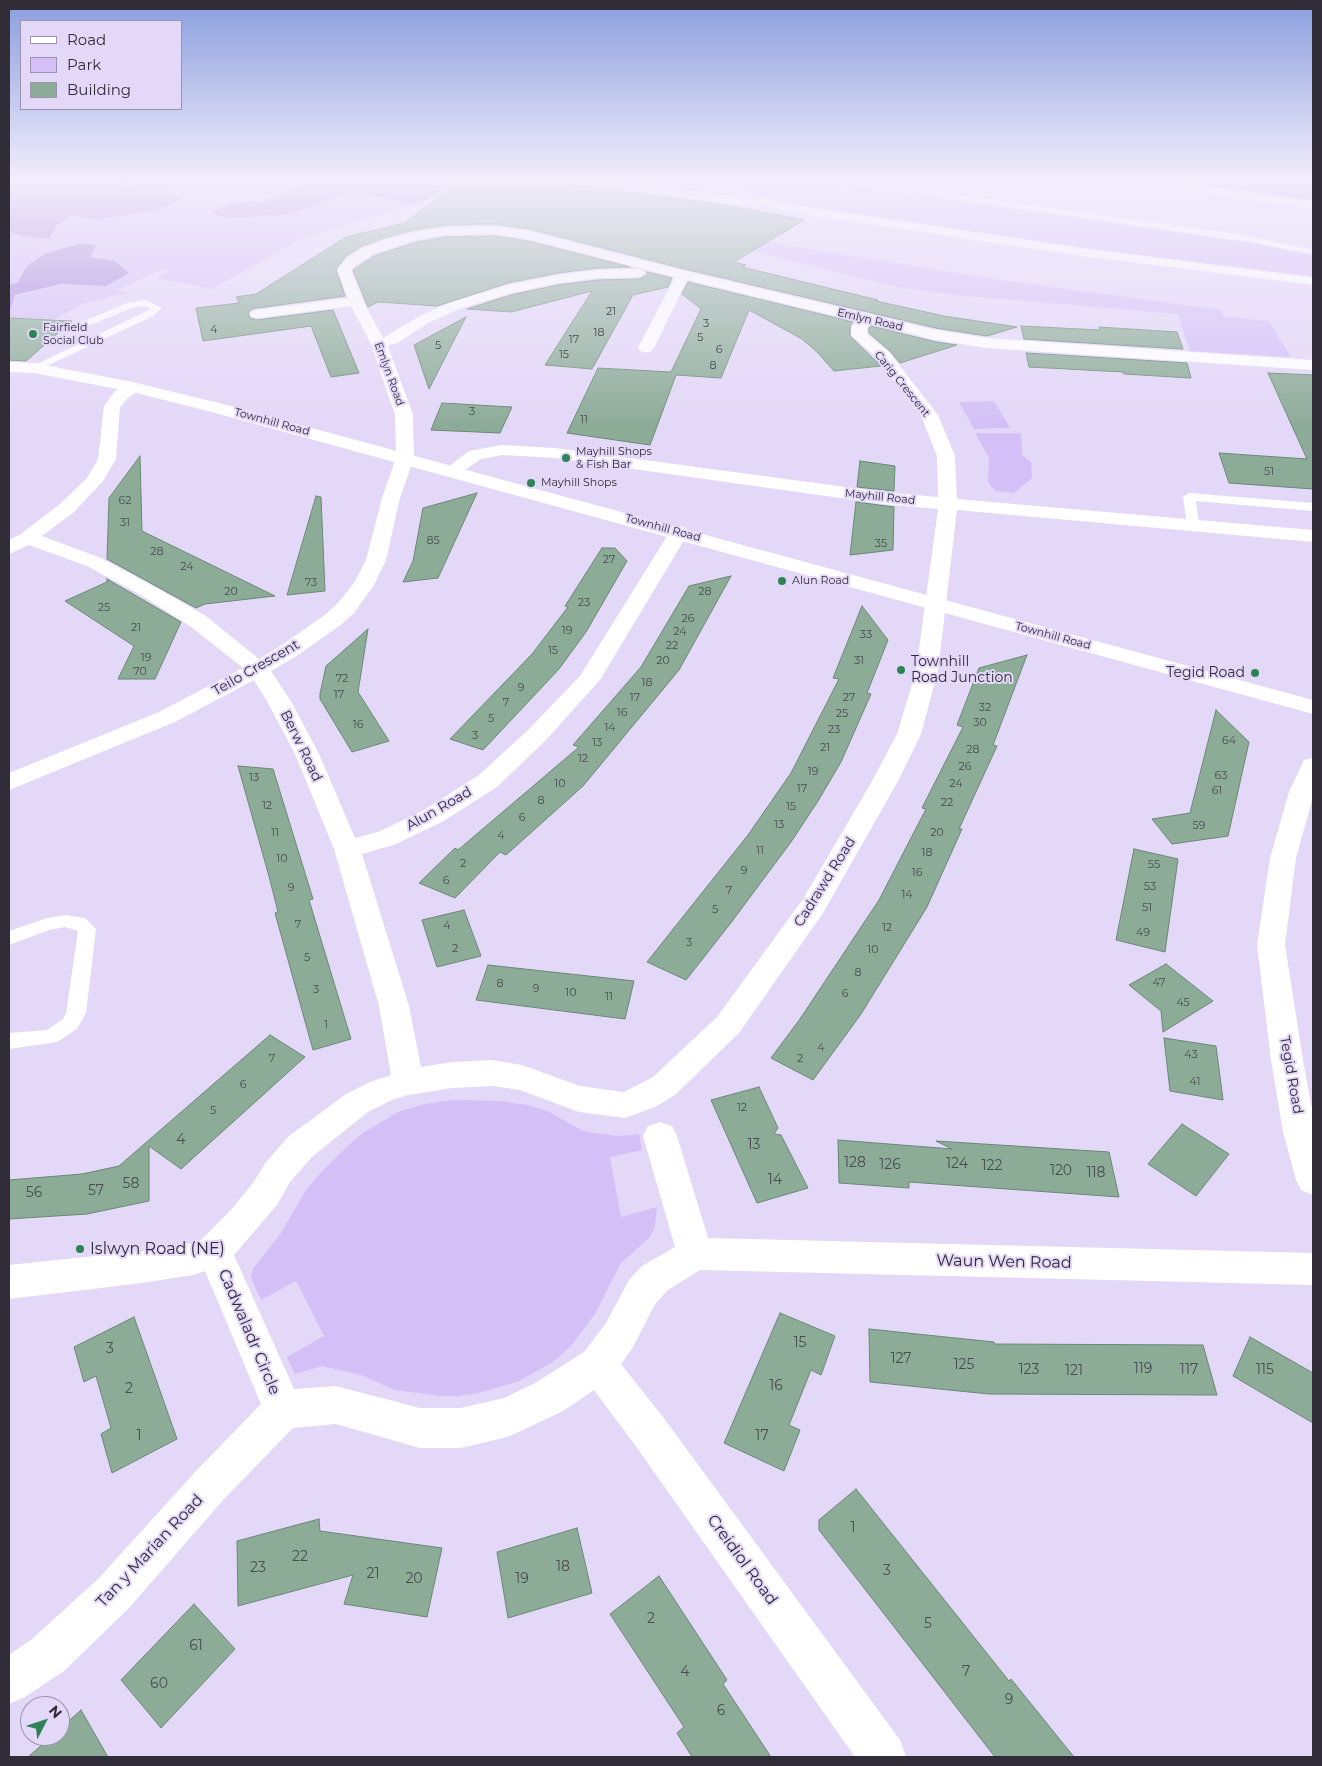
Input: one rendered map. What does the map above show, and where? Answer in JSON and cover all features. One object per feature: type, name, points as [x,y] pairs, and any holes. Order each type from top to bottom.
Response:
[{"type":"street","name":"Emlyn Road","points":[[353,260],[344,270],[356,301],[379,344],[404,415],[405,458]]},
{"type":"street","name":"Emlyn Road","points":[[626,260],[867,320],[936,335],[987,343],[1313,365]]},
{"type":"street","points":[[1149,260],[1313,281]]},
{"type":"street","points":[[379,344],[394,339],[423,320],[454,306],[508,290],[558,279],[598,274],[642,273],[662,270]]},
{"type":"street","points":[[646,348],[683,276]]},
{"type":"street","points":[[257,314],[356,301]]},
{"type":"street","name":"Carig Crescent","points":[[867,320],[860,326],[859,336],[883,355],[929,415],[946,456],[948,503],[935,603]]},
{"type":"street","name":"Townhill Road","points":[[9,367],[34,368],[133,387],[453,470],[1313,707]]},
{"type":"street","points":[[9,548],[28,538],[67,508],[94,481],[107,459],[112,406],[121,395],[133,387]]},
{"type":"street","name":"Mayhill Road","points":[[453,470],[475,455],[502,450],[555,453],[612,459],[757,482],[883,498],[1313,536]]},
{"type":"street","name":"Teilo Crescent","points":[[9,782],[167,717],[258,669],[290,650],[334,619],[346,608],[364,585],[376,560],[391,498],[405,458]]},
{"type":"street","name":"Alun Road","points":[[346,849],[387,838],[433,816],[488,781],[538,735],[590,680],[678,532]]},
{"type":"street","name":"Berw Road","points":[[28,538],[94,562],[146,590],[198,621],[258,669],[280,703],[307,754],[346,849],[394,1006],[408,1082]]},
{"type":"street","name":"Cadrawd Road","points":[[408,1082],[452,1075],[492,1073],[522,1078],[578,1099],[625,1105],[644,1098],[664,1086],[728,1025],[813,906],[884,783],[909,734],[927,671],[934,627],[935,603]]},
{"type":"street","name":"Tegid Road","points":[[1313,766],[1302,792],[1283,858],[1271,945],[1287,1060],[1300,1132],[1313,1180]]},
{"type":"street","points":[[9,1282],[193,1260],[214,1251],[242,1222],[265,1194],[278,1172],[301,1146],[356,1103],[381,1091],[408,1082]]},
{"type":"street","points":[[660,1136],[695,1254]]},
{"type":"street","name":"Cadwaladr Circle","points":[[214,1251],[283,1410],[336,1405],[420,1428],[461,1428],[507,1417],[541,1401],[598,1364],[619,1336],[642,1292],[655,1278],[695,1254]]},
{"type":"street","name":"Waun Wen Road","points":[[695,1254],[1313,1269]]},
{"type":"street","name":"Creidiol Road","points":[[598,1364],[650,1431],[883,1757]]},
{"type":"street","name":"Tan y Marian Road","points":[[9,1681],[48,1655],[114,1593],[210,1485],[283,1410]]},
{"type":"lane","points":[[34,368],[150,314],[157,308],[145,303],[130,305],[80,326]]},
{"type":"lane","points":[[1193,525],[1189,497],[1313,507]]},
{"type":"lane","points":[[9,938],[47,924],[78,923],[86,929],[76,1013],[70,1024],[50,1037],[9,1041]]},
{"type":"green space","points":[[9,260],[66,260],[27,266],[17,283],[9,284]]},
{"type":"green space","points":[[111,260],[263,260],[212,289],[156,278],[169,271],[162,269],[117,290],[132,294],[116,295],[83,304],[54,319],[13,318],[9,321],[9,308],[11,308],[15,296],[61,284],[106,286],[122,268],[115,261]]},
{"type":"green space","points":[[789,260],[880,260],[1008,281],[1222,310],[1224,317],[1269,321],[1291,357],[1190,351],[1178,314],[955,295],[897,287]]},
{"type":"green space","points":[[1167,260],[1313,260],[1313,278]]},
{"type":"green space","points":[[994,401],[1010,428],[974,429],[959,402]]},
{"type":"green space","points":[[975,433],[1021,433],[1022,455],[1031,462],[1032,478],[1014,493],[995,491],[988,482],[989,458]]},
{"type":"green space","points":[[452,1100],[500,1101],[527,1105],[548,1111],[581,1130],[619,1136],[639,1134],[642,1150],[610,1157],[621,1217],[657,1207],[655,1226],[650,1237],[621,1263],[595,1314],[571,1346],[553,1362],[517,1382],[478,1393],[441,1396],[395,1390],[361,1375],[322,1366],[295,1374],[287,1357],[324,1336],[296,1281],[261,1300],[251,1275],[254,1267],[279,1236],[306,1190],[351,1143],[363,1133],[398,1112],[425,1104]]},
{"type":"shaded area","points":[[35,260],[111,260],[115,261],[129,273],[106,286],[61,284],[15,295],[11,308],[9,308],[9,284],[17,283],[27,266]]},
{"type":"building","points":[[309,260],[343,260],[336,269],[345,296],[257,308],[252,309],[248,313],[250,318],[257,320],[333,310],[359,373],[331,377],[311,326],[203,341],[196,308],[239,303],[236,297],[256,294]]},
{"type":"building","points":[[367,260],[604,260],[630,267],[598,268],[558,273],[508,283],[437,306],[378,302],[368,307],[353,270]]},
{"type":"building","points":[[652,260],[737,260],[734,262],[746,265],[742,267],[878,300],[876,301],[944,316],[1017,327],[987,336],[936,328]]},
{"type":"building","points":[[647,272],[672,278],[668,287],[633,295],[592,369],[545,365],[592,291],[511,312],[467,309],[511,295],[558,285],[598,280],[639,279],[647,275]]},
{"type":"building","points":[[688,282],[853,322],[850,326],[850,336],[881,366],[834,371],[802,339],[749,310],[721,378],[676,375],[650,445],[567,433],[598,368],[671,372],[701,309],[682,294]]},
{"type":"building","points":[[466,317],[429,389],[414,345]]},
{"type":"building","name":"Fairfield Social Club","points":[[9,318],[72,321],[26,361],[9,360]]},
{"type":"building","points":[[871,326],[936,342],[957,345],[900,363],[890,351],[869,333]]},
{"type":"building","points":[[1021,326],[1100,330],[1099,327],[1177,332],[1183,349],[1024,339]]},
{"type":"building","points":[[1026,353],[1187,363],[1191,378],[1029,367]]},
{"type":"building","points":[[1268,373],[1313,375],[1313,489],[1229,483],[1219,453],[1307,459]]},
{"type":"building","points":[[442,403],[512,407],[500,433],[431,430]]},
{"type":"building","points":[[140,456],[142,531],[275,596],[205,604],[196,608],[107,559],[109,498]]},
{"type":"building","points":[[860,461],[895,466],[894,491],[857,487]]},
{"type":"building","points":[[477,493],[438,578],[403,582],[413,561],[423,508]]},
{"type":"building","points":[[316,496],[321,497],[325,591],[287,595]]},
{"type":"building","points":[[856,502],[894,507],[893,550],[850,555]]},
{"type":"building","points":[[602,548],[615,548],[627,561],[586,632],[559,669],[483,750],[450,739],[532,654],[568,607],[565,606]]},
{"type":"building","points":[[731,576],[679,670],[583,786],[506,855],[500,852],[455,898],[419,883],[455,848],[458,850],[579,747],[573,745],[641,667],[689,586]]},
{"type":"building","points":[[107,579],[181,622],[155,679],[118,679],[134,646],[65,601],[107,582]]},
{"type":"building","points":[[862,606],[888,640],[867,693],[871,694],[841,762],[818,801],[791,842],[686,980],[647,962],[748,835],[791,773],[839,679],[833,678]]},
{"type":"building","points":[[368,629],[358,692],[389,741],[352,752],[320,699],[320,694],[326,666]]},
{"type":"building","points":[[1027,655],[993,745],[997,746],[959,829],[962,829],[927,907],[861,1014],[813,1080],[771,1058],[800,1019],[879,900],[926,809],[922,808],[963,727],[957,725],[979,668]]},
{"type":"building","points":[[1216,710],[1249,742],[1228,836],[1172,844],[1152,819],[1190,813]]},
{"type":"building","points":[[238,766],[273,769],[313,899],[309,900],[351,1039],[313,1050],[275,913],[278,912],[269,876]]},
{"type":"building","points":[[1134,849],[1178,859],[1165,952],[1116,940]]},
{"type":"building","points":[[464,910],[481,956],[437,967],[422,920]]},
{"type":"building","points":[[1166,964],[1213,1001],[1163,1032],[1161,1011],[1129,985]]},
{"type":"building","points":[[488,965],[634,981],[625,1019],[476,1000]]},
{"type":"building","points":[[270,1035],[305,1057],[181,1169],[149,1146],[149,1201],[87,1214],[9,1219],[9,1180],[82,1174],[119,1166]]},
{"type":"building","points":[[1164,1038],[1216,1046],[1223,1100],[1170,1091]]},
{"type":"building","points":[[759,1087],[778,1128],[774,1134],[781,1135],[808,1188],[757,1203],[711,1100]]},
{"type":"building","points":[[1182,1124],[1229,1154],[1196,1196],[1148,1164]]},
{"type":"building","points":[[838,1140],[952,1149],[936,1141],[1109,1152],[1119,1197],[909,1182],[909,1188],[839,1183]]},
{"type":"building","points":[[780,1313],[835,1336],[821,1375],[811,1370],[789,1425],[800,1430],[784,1471],[724,1443]]},
{"type":"building","points":[[134,1317],[177,1439],[112,1473],[101,1434],[111,1428],[96,1376],[84,1382],[74,1347]]},
{"type":"building","points":[[869,1329],[994,1342],[994,1344],[1203,1345],[1217,1395],[989,1394],[870,1382]]},
{"type":"building","points":[[1250,1337],[1313,1373],[1313,1423],[1233,1376]]},
{"type":"building","points":[[856,1489],[1009,1681],[1011,1679],[1074,1757],[995,1757],[819,1530],[819,1520]]},
{"type":"building","points":[[319,1519],[320,1531],[442,1548],[427,1617],[344,1604],[353,1575],[238,1606],[237,1541]]},
{"type":"building","points":[[577,1528],[592,1593],[508,1618],[497,1552]]},
{"type":"building","points":[[659,1576],[727,1680],[723,1684],[771,1757],[692,1757],[677,1733],[684,1727],[610,1614]]},
{"type":"building","points":[[194,1604],[235,1649],[161,1728],[121,1680]]},
{"type":"building","points":[[81,1710],[108,1757],[28,1757],[41,1746],[70,1746],[70,1720]]},
{"type":"place","name":"Fairfield Social Club","points":[[33,334]]},
{"type":"place","name":"Mayhill Shops & Fish Bar","points":[[566,458]]},
{"type":"place","name":"Mayhill Shops","points":[[531,483]]},
{"type":"place","name":"Alun Road","points":[[782,581]]},
{"type":"place","name":"Townhill Road Junction","points":[[901,670]]},
{"type":"place","name":"Tegid Road","points":[[1255,673]]},
{"type":"place","name":"Islwyn Road (NE)","points":[[80,1249]]}]
